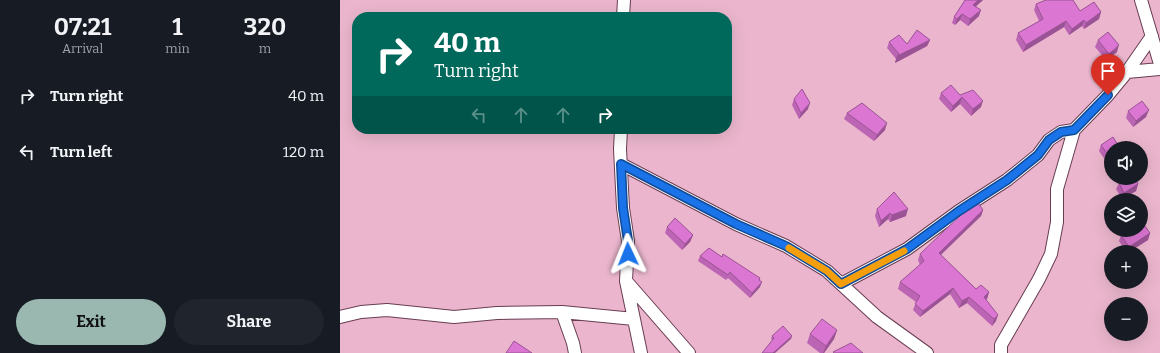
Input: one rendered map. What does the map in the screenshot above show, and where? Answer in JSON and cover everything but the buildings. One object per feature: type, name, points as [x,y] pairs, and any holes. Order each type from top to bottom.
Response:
[{"type":"street","points":[[623,12],[624,0]]},
{"type":"street","points":[[1141,0],[1160,64]]},
{"type":"street","points":[[1001,353],[1001,345],[1039,279],[1051,254],[1057,222],[1056,189],[1074,130],[1108,95],[1127,72],[1152,36]]},
{"type":"street","points":[[1127,72],[1160,69]]},
{"type":"street","points":[[841,284],[907,249],[959,211],[1007,180],[1038,155],[1049,140],[1061,132],[1074,130]]},
{"type":"street","points":[[621,134],[623,208],[628,241],[626,281],[641,353]]},
{"type":"street","points":[[621,164],[736,224],[786,246],[827,271],[877,317],[927,353]]},
{"type":"street","points":[[626,281],[689,353]]},
{"type":"street","points":[[340,317],[361,312],[387,310],[454,318],[497,313],[562,312],[634,319]]},
{"type":"street","points":[[562,312],[573,343],[574,353]]},
{"type":"slow traffic","points":[[789,248],[827,271],[841,284],[904,251]]},
{"type":"route","points":[[628,254],[628,241],[623,208],[621,164],[736,224],[786,246],[827,271],[841,284],[907,249],[959,211],[1007,180],[1038,155],[1049,140],[1061,132],[1074,130],[1108,95]]}]
